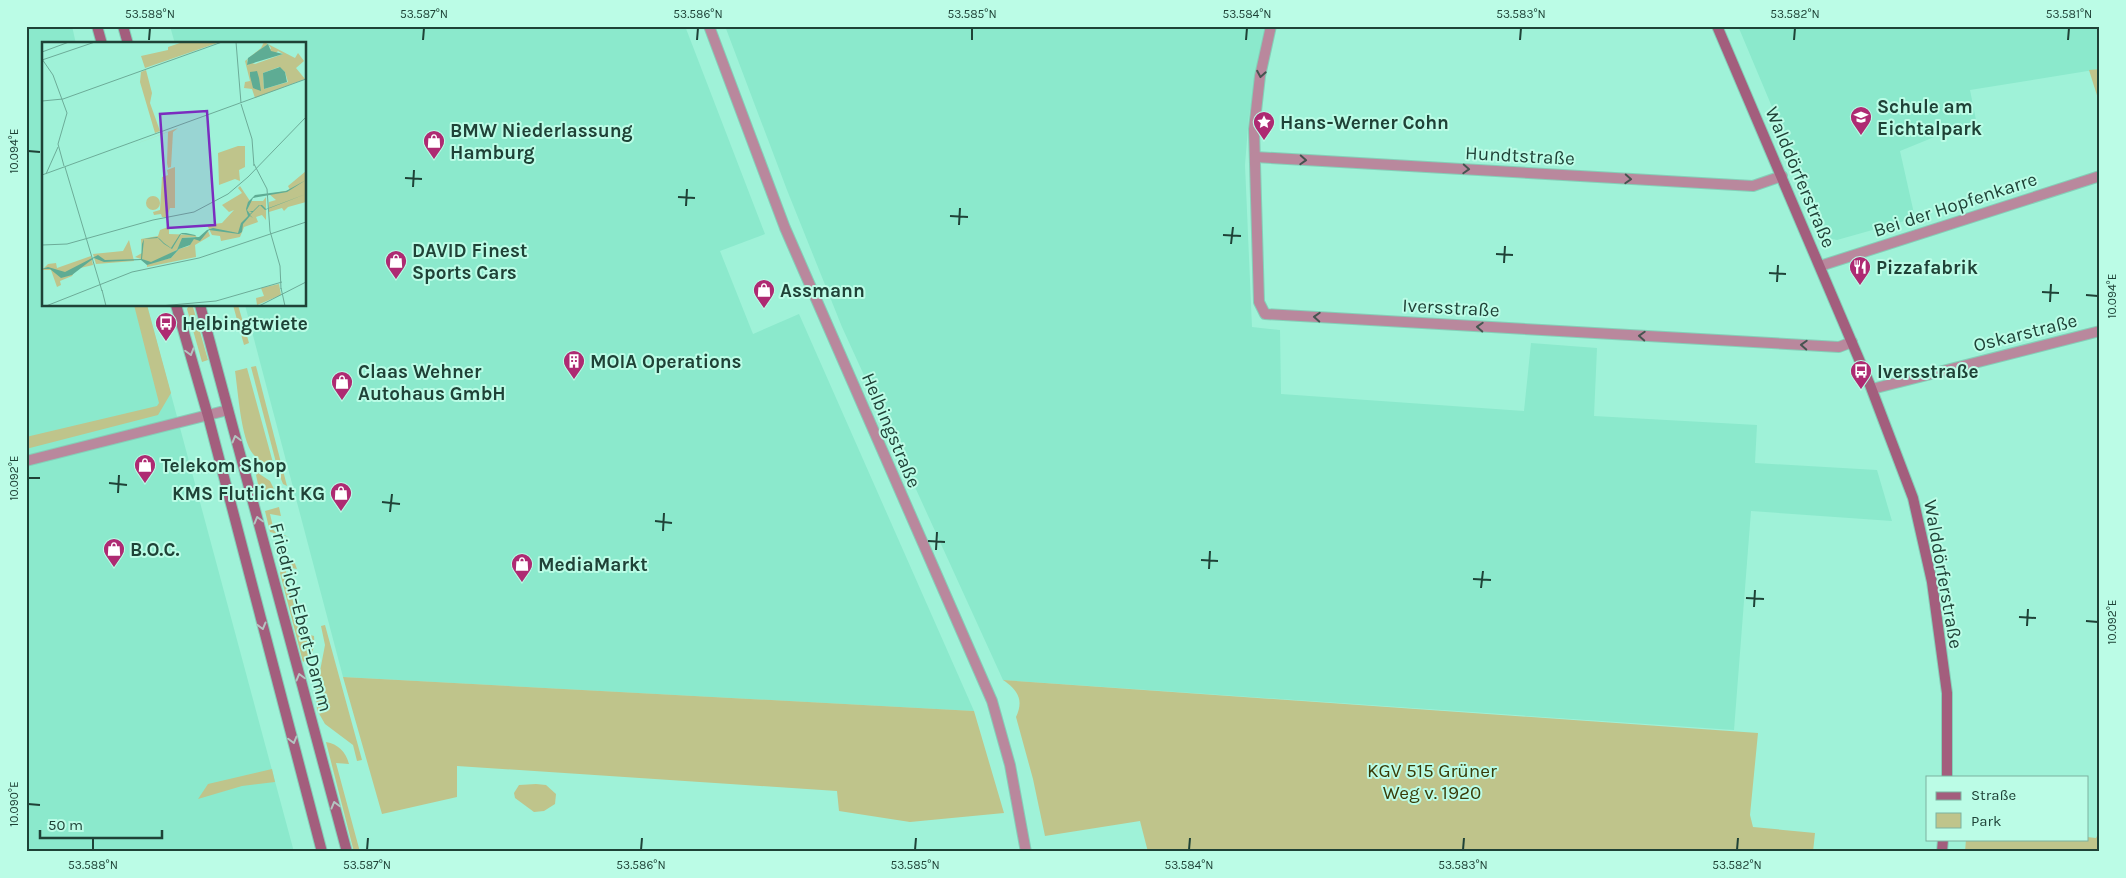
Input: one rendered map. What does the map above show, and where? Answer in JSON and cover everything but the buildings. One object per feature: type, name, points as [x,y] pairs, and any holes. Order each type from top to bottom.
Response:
[{"type":"main road","points":[[97,26],[101,42]]},
{"type":"main road","points":[[123,26],[127,42]]},
{"type":"main road","name":"Walddörferstraße","points":[[1717,26],[1872,389],[1913,498],[1932,582],[1947,694],[1947,776]]},
{"type":"main road","points":[[176,306],[208,416],[322,852]]},
{"type":"main road","name":"Friedrich-Ebert-Damm","points":[[200,306],[347,852]]},
{"type":"street","name":"Helbingstraße","points":[[710,26],[785,228],[992,701],[1008,758],[1026,852]]},
{"type":"street","points":[[1255,157],[1254,130],[1260,76],[1271,26]]},
{"type":"street","name":"Hundtstraße","points":[[1255,157],[1754,186],[1782,176]]},
{"type":"street","name":"Iversstraße","points":[[1255,157],[1259,302],[1265,314],[1839,347],[1852,342]]},
{"type":"street","name":"Bei der Hopfenkarre","points":[[1820,266],[2100,176]]},
{"type":"street","name":"Oskarstraße","points":[[1872,389],[2100,331]]},
{"type":"street","points":[[26,462],[228,410]]},
{"type":"shaded area","points":[[26,26],[72,26],[76,42],[42,42],[42,306],[147,306],[294,852],[26,852]]},
{"type":"shaded area","points":[[170,26],[685,26],[765,234],[720,251],[753,334],[799,314],[974,711],[343,677],[245,306],[306,306],[306,42],[174,42]]},
{"type":"shaded area","points":[[725,26],[1266,26],[1249,115],[1245,165],[1252,327],[1280,330],[1281,394],[1524,411],[1531,343],[1597,348],[1594,416],[1757,425],[1755,463],[1877,470],[1892,521],[1751,511],[1734,730],[1003,680],[842,327],[787,190]]},
{"type":"shaded area","name":"Schule am Eichtalpark","points":[[1738,26],[2099,26],[2100,69],[1970,90],[1976,120],[1900,151],[1915,218],[1837,240],[1827,238]]},
{"type":"green space","points":[[2100,69],[2100,105],[2089,70]]},
{"type":"green space","points":[[134,306],[147,306],[171,393],[158,415],[26,449],[26,437],[157,406],[159,403]]},
{"type":"green space","points":[[188,306],[193,307],[208,360],[202,362],[187,309]]},
{"type":"green space","points":[[233,306],[238,306],[249,343],[244,345]]},
{"type":"green space","points":[[256,366],[287,486],[283,484],[279,474],[251,367]]},
{"type":"green space","points":[[247,368],[275,470],[253,454],[246,438],[235,371]]},
{"type":"green space","points":[[258,473],[270,481],[274,489],[260,493],[256,475]]},
{"type":"green space","points":[[279,507],[281,516],[270,514],[274,531],[289,537],[270,532],[265,511]]},
{"type":"green space","points":[[294,561],[297,569],[285,567],[300,632],[314,636],[313,651],[303,662],[280,573],[285,562]]},
{"type":"green space","points":[[325,625],[362,760],[357,761],[353,745],[325,724],[317,710],[316,692],[325,645],[321,626]]},
{"type":"green space","points":[[343,677],[974,711],[1004,813],[910,822],[839,811],[837,791],[457,766],[457,797],[382,814]]},
{"type":"green space","name":"KGV 515 Grüner Weg v. 1920","points":[[1003,680],[1758,733],[1750,815],[1753,827],[1815,833],[1813,852],[1148,852],[1140,821],[1045,836],[1033,779],[1016,717],[1019,705],[1018,696]]},
{"type":"green space","points":[[326,742],[341,749],[349,764],[336,763],[360,852],[354,852]]},
{"type":"green space","points":[[272,769],[275,782],[242,786],[198,799],[208,784]]},
{"type":"green space","points":[[519,785],[546,785],[556,794],[555,804],[544,811],[534,812],[515,798],[514,793]]},
{"type":"green space","points":[[2100,830],[2100,852],[1965,852],[1966,840],[2088,840],[2088,837],[2096,838]]},
{"type":"place","name":"Schule am Eichtalpark","points":[[1861,136]]},
{"type":"place","name":"Hans-Werner Cohn","points":[[1264,141]]},
{"type":"place","name":"BMW Niederlassung Hamburg","points":[[434,160]]},
{"type":"place","name":"DAVID Finest Sports Cars","points":[[396,280]]},
{"type":"place","name":"Pizzafabrik","points":[[1860,286]]},
{"type":"place","name":"Assmann","points":[[764,309]]},
{"type":"place","name":"Helbingtwiete","points":[[166,342]]},
{"type":"place","name":"MOIA Operations","points":[[574,380]]},
{"type":"place","name":"Iversstraße","points":[[1861,390]]},
{"type":"place","name":"Claas Wehner Autohaus GmbH","points":[[342,401]]},
{"type":"place","name":"Telekom Shop","points":[[145,484]]},
{"type":"place","name":"KMS Flutlicht KG","points":[[341,512]]},
{"type":"place","name":"B.O.C.","points":[[114,568]]},
{"type":"place","name":"MediaMarkt","points":[[522,583]]}]
